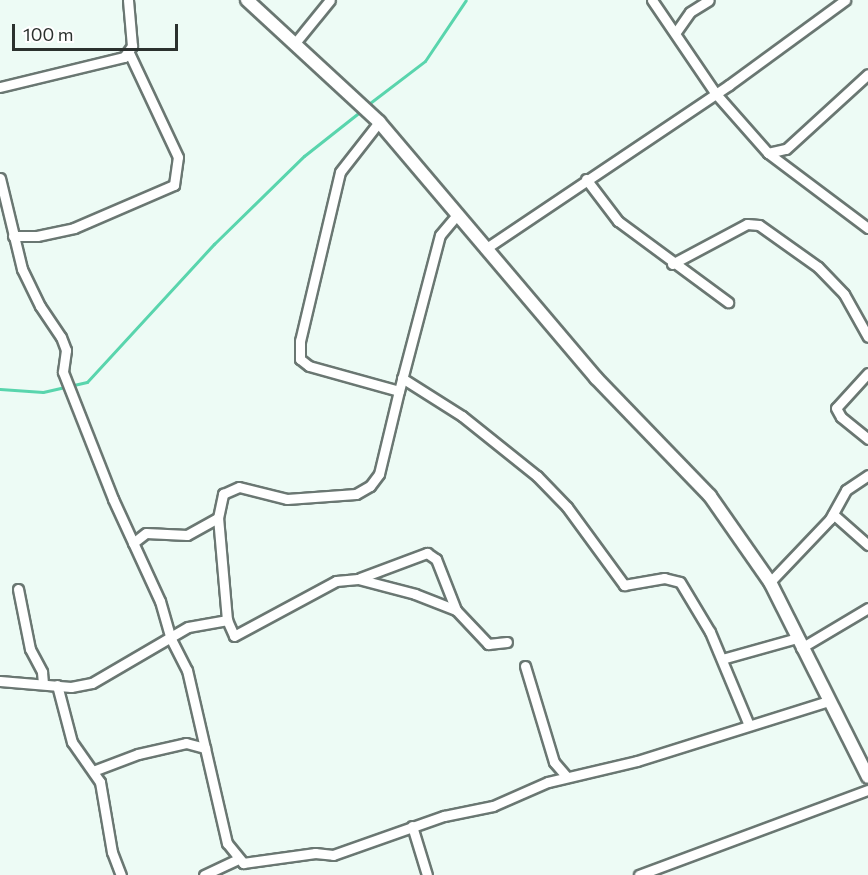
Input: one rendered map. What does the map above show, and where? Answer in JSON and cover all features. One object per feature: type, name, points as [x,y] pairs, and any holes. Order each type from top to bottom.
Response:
[{"type":"street","points":[[13,236],[37,236],[74,228],[174,185],[178,157],[129,53],[132,46],[128,0]]},
{"type":"street","points":[[247,0],[375,118],[596,378],[710,496],[770,582],[868,777]]},
{"type":"street","points":[[296,43],[330,0]]},
{"type":"street","points":[[652,0],[676,32],[716,94],[768,153],[868,228]]},
{"type":"street","points":[[676,32],[690,12],[709,0]]},
{"type":"street","points":[[485,249],[586,178],[716,94],[845,0]]},
{"type":"street","points":[[0,87],[129,53]]},
{"type":"street","points":[[768,153],[786,149],[868,74]]},
{"type":"street","points":[[375,118],[340,172],[298,354],[309,366],[399,391]]},
{"type":"street","points":[[0,178],[13,236],[31,290],[62,338],[66,350],[63,372],[133,543],[160,601],[170,637],[187,670],[227,843],[243,863],[315,853],[333,855],[412,826],[493,806],[567,777],[637,761],[748,723],[829,701]]},
{"type":"street","points":[[586,178],[618,221],[672,264],[728,302]]},
{"type":"street","points":[[457,215],[440,235],[402,378],[388,446],[379,474],[370,486],[356,494],[287,499],[245,487],[232,488],[223,494],[218,518],[227,620],[234,636],[336,581],[358,579],[427,553],[436,559],[456,609],[488,644],[507,642]]},
{"type":"street","points":[[672,264],[747,224],[759,225],[818,267],[844,294],[868,337]]},
{"type":"street","points":[[0,227],[11,225]]},
{"type":"street","points":[[868,373],[836,408],[841,417],[868,439]]},
{"type":"street","points":[[402,378],[462,416],[537,476],[567,507],[624,585],[664,578],[680,582],[722,659],[748,723]]},
{"type":"street","points":[[770,582],[832,514],[846,490],[868,475]]},
{"type":"street","points":[[832,514],[868,545]]},
{"type":"street","points":[[133,543],[146,532],[188,535],[218,518]]},
{"type":"street","points":[[358,579],[415,594],[456,609]]},
{"type":"street","points":[[18,589],[30,649],[42,672],[43,683]]},
{"type":"street","points":[[722,659],[799,643],[868,608]]},
{"type":"street","points":[[0,681],[71,687],[92,682],[188,627],[227,620]]},
{"type":"street","points":[[525,666],[554,762],[567,777]]},
{"type":"street","points":[[57,685],[72,742],[100,782],[112,852],[121,875]]},
{"type":"street","points":[[93,771],[138,754],[186,742],[205,748]]},
{"type":"street","points":[[639,875],[868,790]]},
{"type":"street","points":[[412,826],[427,875]]},
{"type":"street","points":[[204,875],[238,859]]},
{"type":"waterway","points":[[366,106],[425,61],[466,0]]},
{"type":"waterway","points":[[0,389],[43,392],[87,382],[214,244],[304,156],[361,111]]}]
